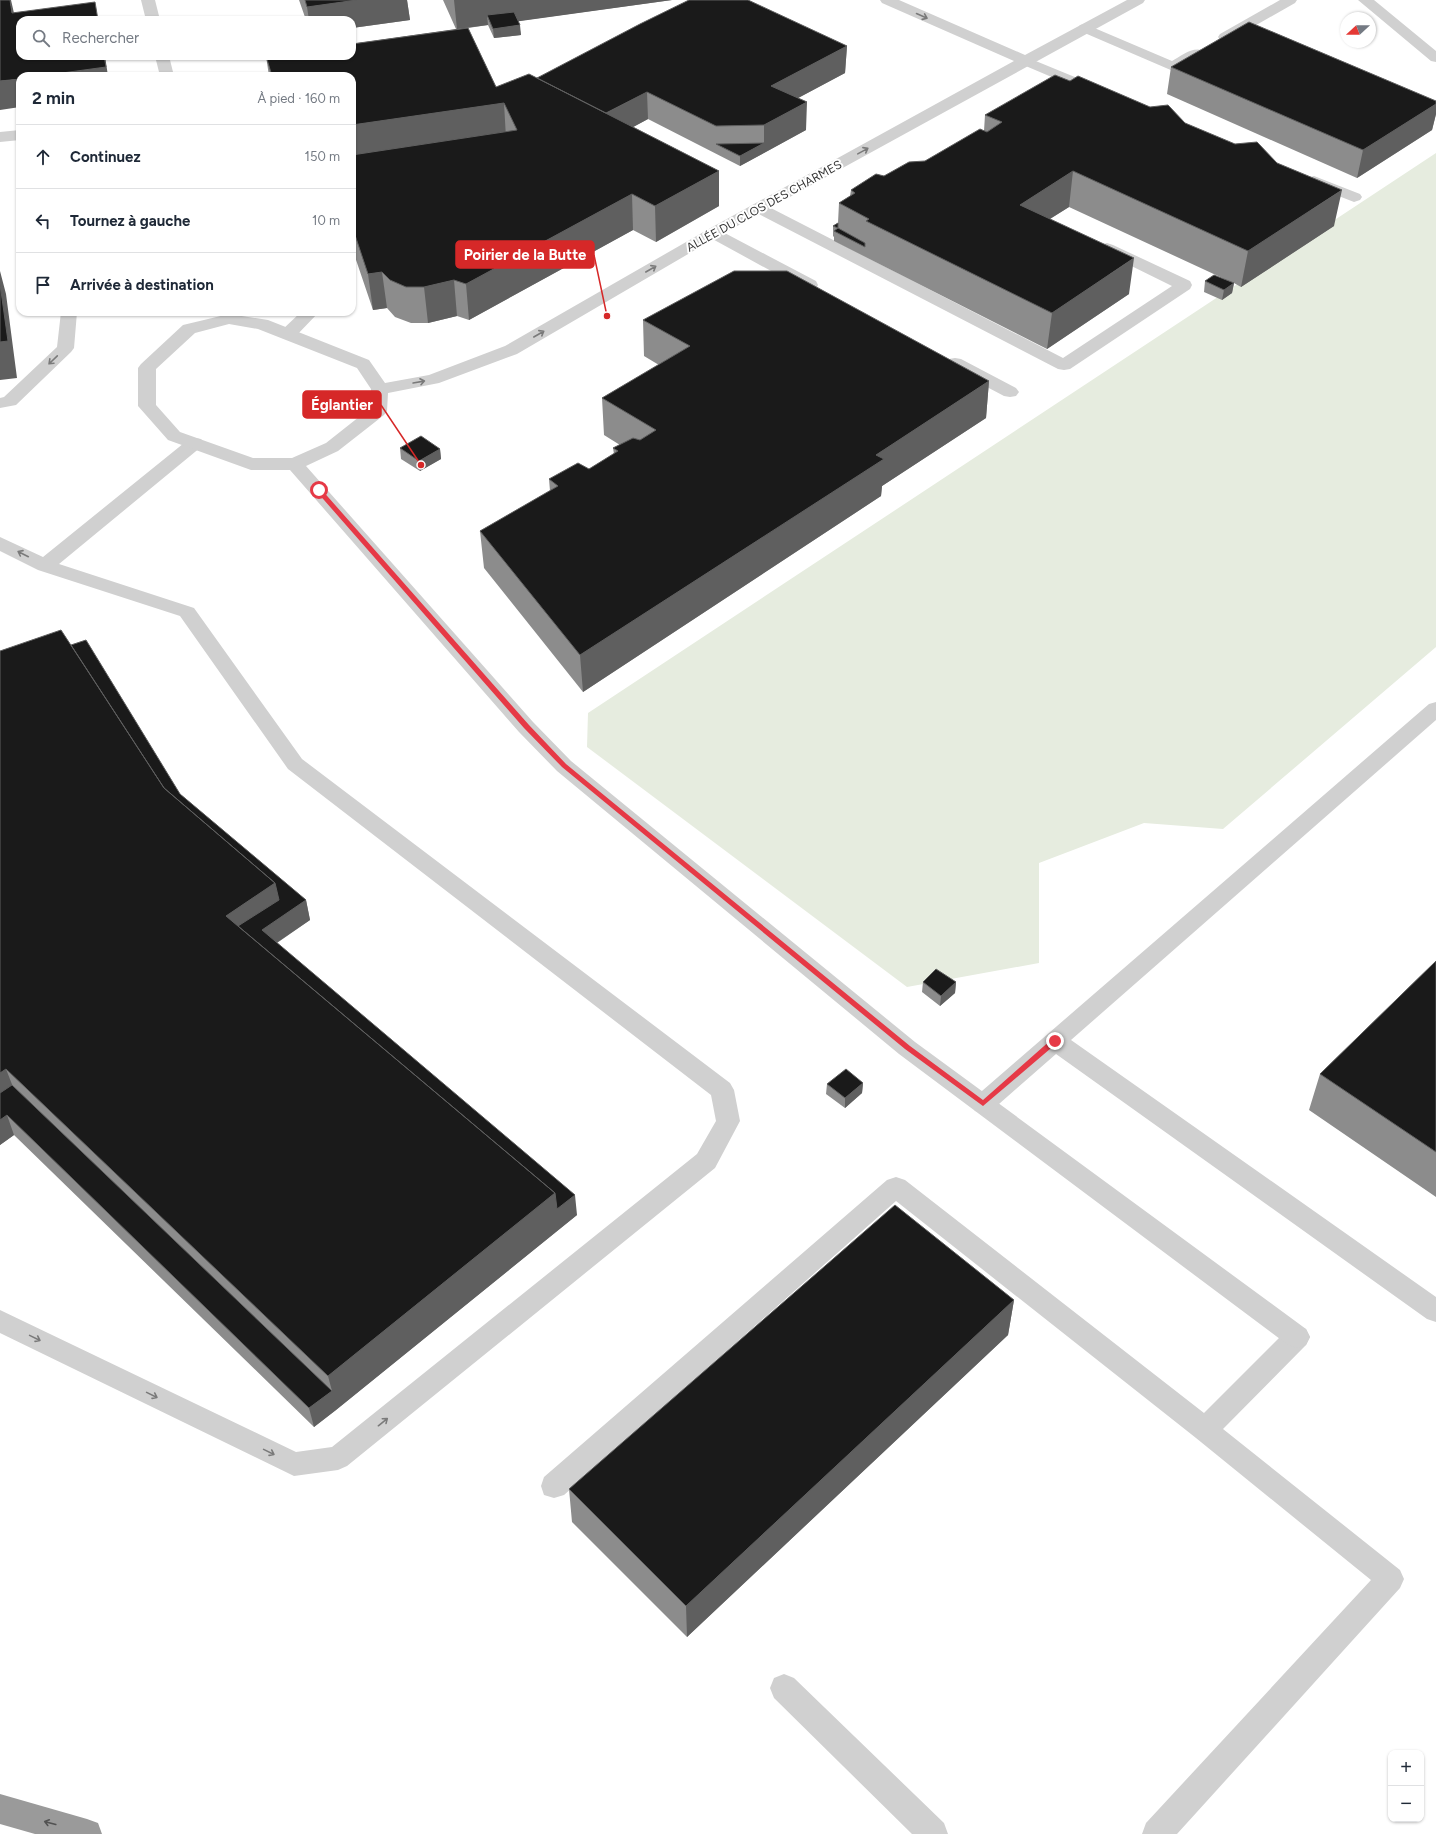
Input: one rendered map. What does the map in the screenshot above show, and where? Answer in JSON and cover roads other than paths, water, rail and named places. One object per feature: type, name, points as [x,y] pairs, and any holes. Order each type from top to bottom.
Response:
[{"type":"highway","points":[[0,1809],[87,1834]]},
{"type":"street","points":[[148,0],[152,16]]},
{"type":"street","points":[[886,0],[1113,97]]},
{"type":"street","name":"ALLÉE DU CLOS DES CHARMES","points":[[380,389],[433,379],[511,350],[713,233],[1138,0]]},
{"type":"street","points":[[1085,28],[1173,67],[1290,0]]},
{"type":"street","points":[[1365,0],[1436,58]]},
{"type":"street","points":[[163,60],[166,72]]},
{"type":"street","points":[[0,137],[16,135]]},
{"type":"street","points":[[1303,176],[1354,197]]},
{"type":"street","points":[[759,208],[1064,365],[1184,285],[1091,240]]},
{"type":"street","points":[[713,233],[824,292]]},
{"type":"street","points":[[0,403],[10,402],[65,348],[69,316]]},
{"type":"street","points":[[228,316],[262,324],[363,364],[380,389],[378,411],[332,447],[295,464],[251,464],[174,436],[147,406],[147,368],[189,329],[228,316]]},
{"type":"street","points":[[288,334],[307,316]]},
{"type":"street","points":[[941,355],[1010,392]]},
{"type":"street","points":[[45,566],[195,443]]},
{"type":"street","points":[[295,464],[526,727],[564,766],[907,1048],[1297,1337],[1205,1430]]},
{"type":"street","points":[[0,543],[45,566],[187,612],[295,764],[722,1090],[728,1121],[706,1161],[338,1458],[294,1464],[0,1321]]},
{"type":"street","points":[[983,1104],[1436,709]]},
{"type":"street","points":[[1055,1041],[1436,1311]]},
{"type":"street","points":[[554,1486],[896,1187],[1205,1430],[1390,1579],[1157,1834]]},
{"type":"street","points":[[784,1688],[933,1834]]},
{"type":"place","name":"Poirier de la Butte","points":[[607,316]]},
{"type":"place","name":"Églantier","points":[[421,465]]}]
